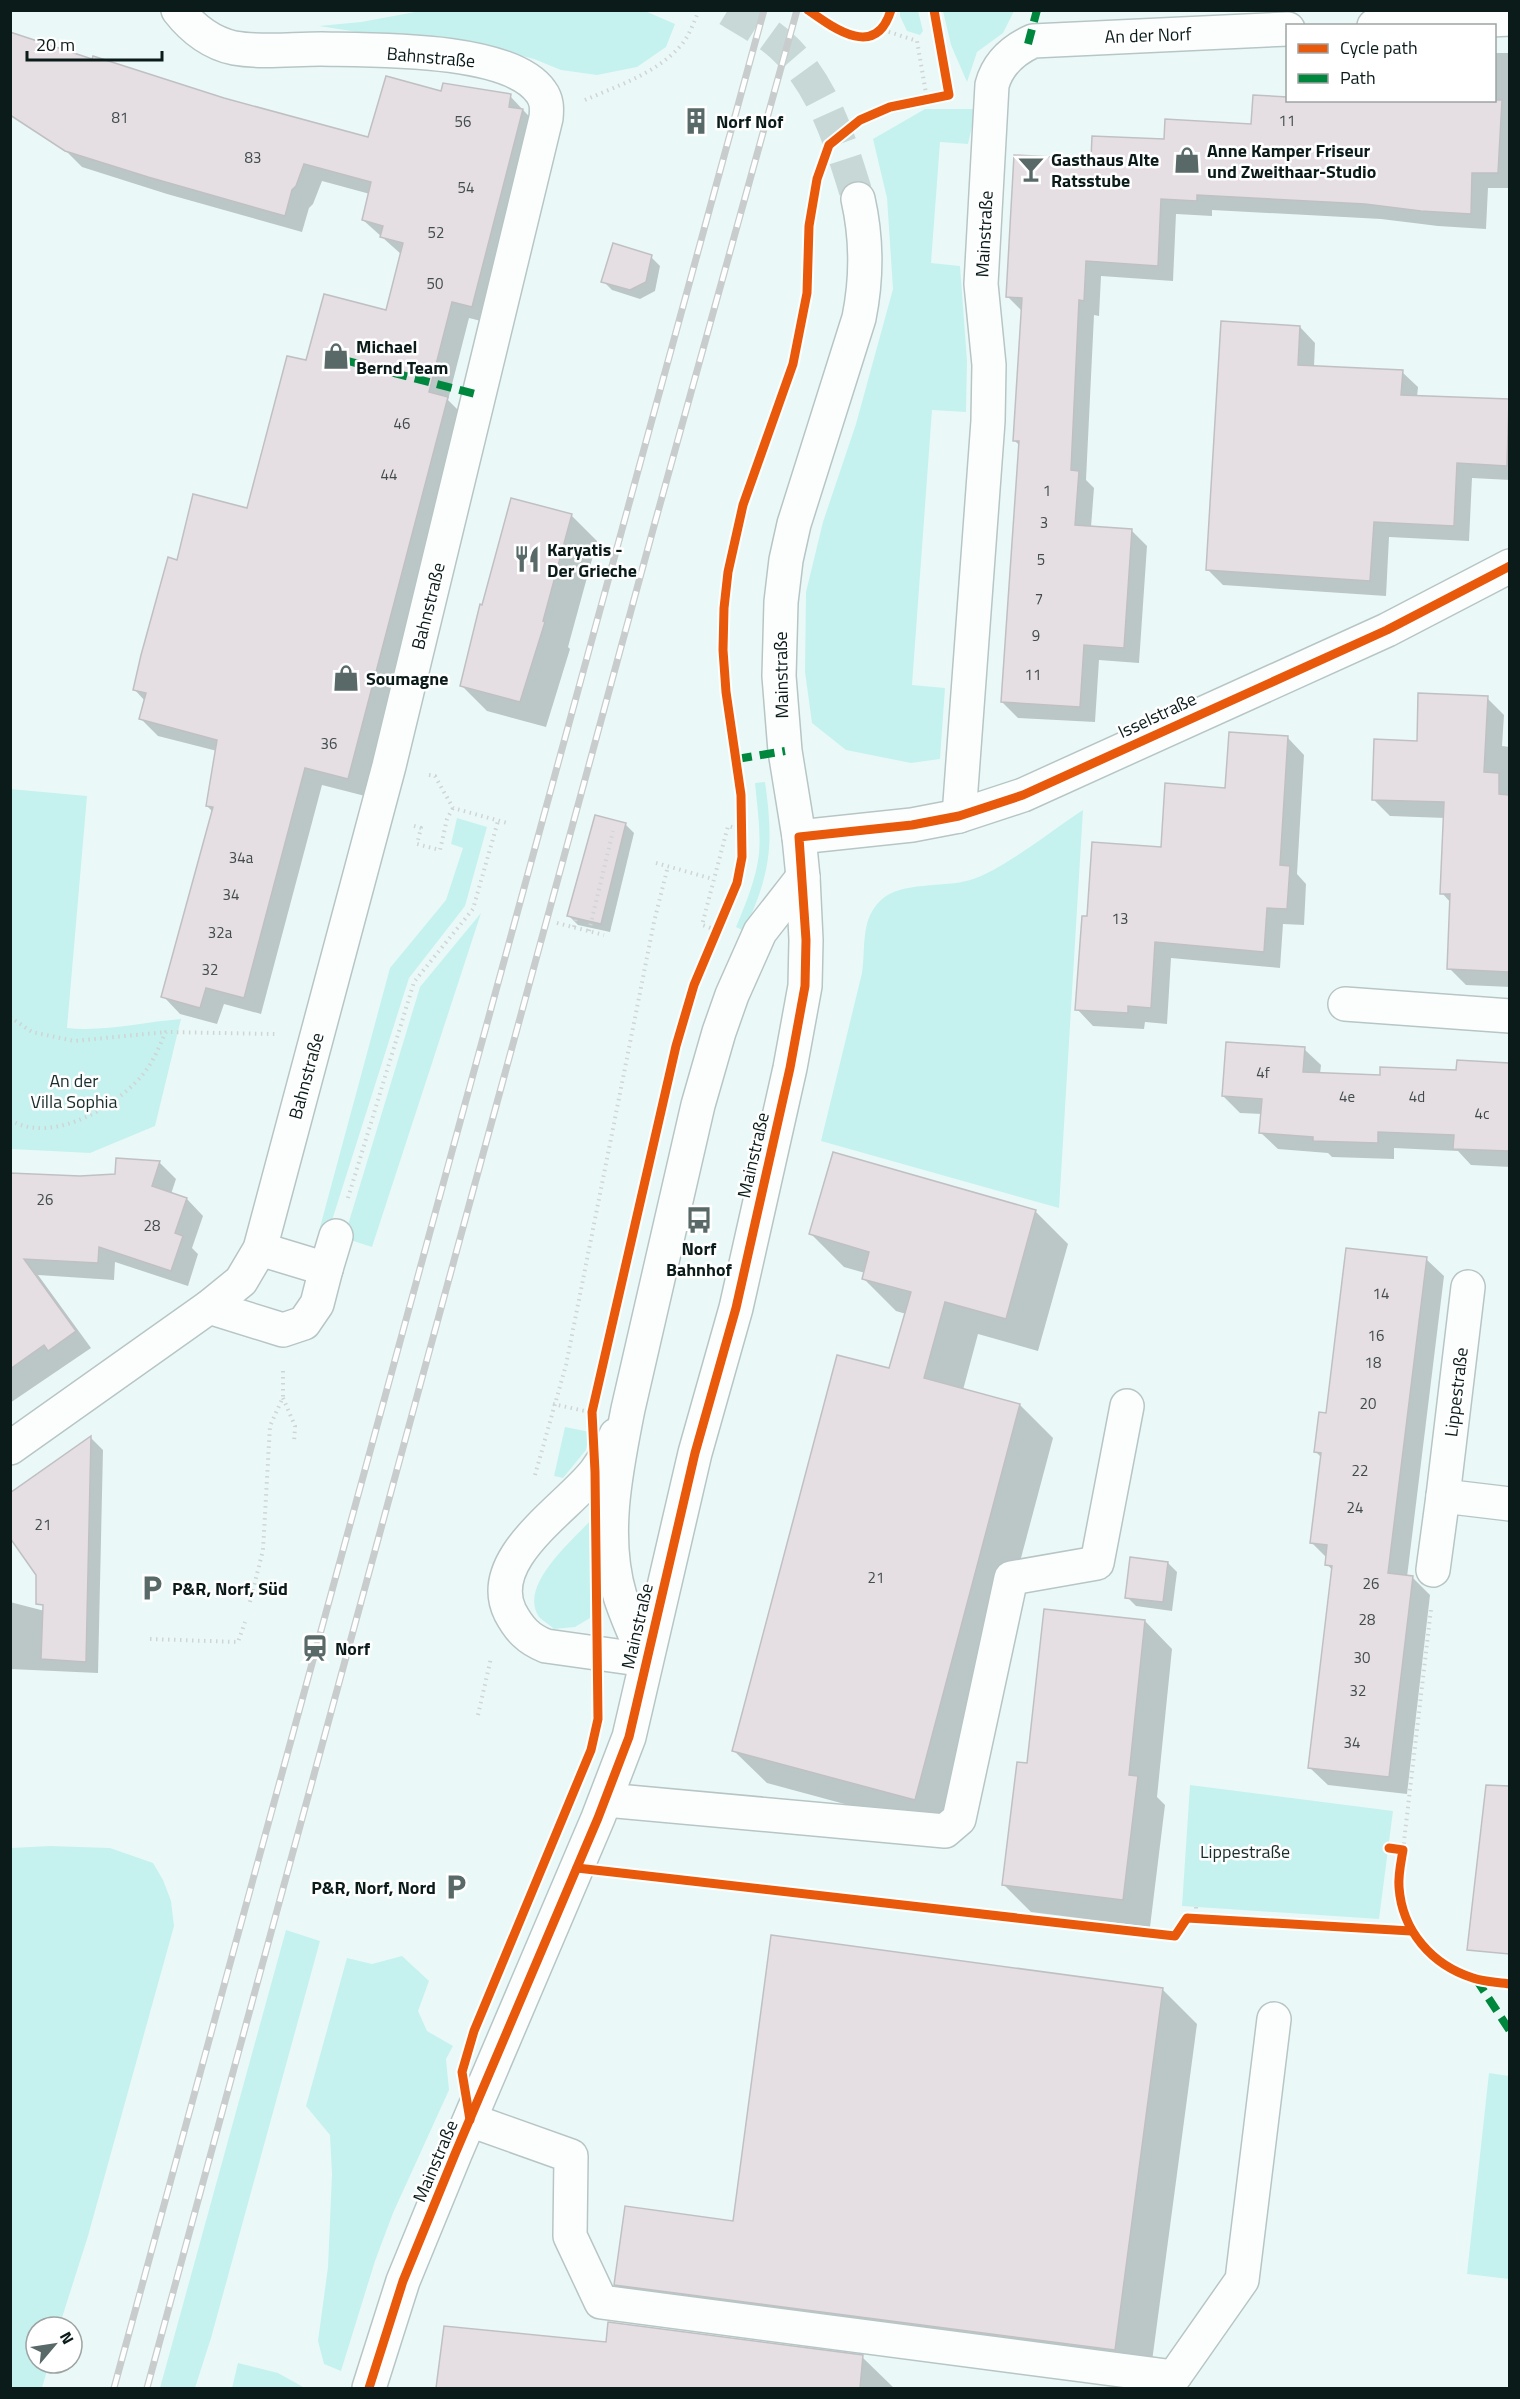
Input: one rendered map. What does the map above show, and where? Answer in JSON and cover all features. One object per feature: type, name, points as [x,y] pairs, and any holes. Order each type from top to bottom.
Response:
[{"type":"street","name":"Bahnstraße","points":[[10,1448],[209,1307],[241,1281],[260,1249],[389,765],[546,118],[545,100],[537,87],[522,77],[491,63],[445,54],[319,49],[261,51],[232,47],[207,38],[177,10]]},
{"type":"street","points":[[1419,24],[1509,20]]},
{"type":"street","name":"An der Norf","points":[[1012,54],[1028,44],[1041,40],[1286,29]]},
{"type":"street","name":"Mainstraße","points":[[959,816],[988,421],[988,365],[981,284],[992,85],[1000,65],[1012,54]]},
{"type":"street","name":"Mainstraße","points":[[369,2388],[404,2281],[606,1800],[629,1737],[698,1444],[736,1308],[790,1068],[805,986],[806,940],[799,837],[782,721],[779,676],[781,602],[786,560],[794,524],[859,318],[865,284],[865,252],[858,199]]},
{"type":"street","name":"Isselstraße","points":[[799,837],[912,825],[959,816],[1023,795],[1377,634],[1509,566]]},
{"type":"street","points":[[646,1660],[620,1596],[613,1552],[613,1508],[619,1453],[698,1105],[719,1032],[732,995],[760,932],[803,877]]},
{"type":"street","points":[[1344,1004],[1509,1016]]},
{"type":"street","points":[[209,1307],[283,1330],[304,1323],[317,1304],[336,1236]]},
{"type":"street","points":[[260,1249],[326,1269]]},
{"type":"street","name":"Lippestraße","points":[[1433,1570],[1468,1287]]},
{"type":"street","points":[[606,1800],[945,1831],[959,1820],[1011,1578],[1097,1563],[1127,1406]]},
{"type":"street","points":[[628,1409],[610,1449],[595,1472],[518,1553],[508,1572],[504,1588],[507,1605],[524,1633],[534,1641],[546,1646],[646,1660]]},
{"type":"street","points":[[1443,1496],[1509,1504]]},
{"type":"street","points":[[470,2120],[571,2156],[570,2236],[601,2302],[1174,2377],[1242,2280],[1274,2019]]},
{"type":"path","points":[[546,118],[648,72],[682,44],[699,10]]},
{"type":"path","points":[[808,10],[829,25],[856,36],[870,38],[883,30],[891,10]]},
{"type":"path","points":[[883,30],[916,41],[927,99]]},
{"type":"path","points":[[435,776],[453,808],[507,824]]},
{"type":"path","points":[[410,825],[421,828],[417,844],[440,849],[447,819],[453,808]]},
{"type":"path","points":[[336,1236],[414,982],[473,909],[498,820]]},
{"type":"path","points":[[716,930],[702,926],[728,826],[743,831]]},
{"type":"path","points":[[589,931],[613,831]]},
{"type":"path","points":[[656,863],[714,879]]},
{"type":"path","points":[[532,1484],[566,1365],[654,922],[668,866]]},
{"type":"path","points":[[574,927],[576,918]]},
{"type":"path","points":[[557,923],[604,934]]},
{"type":"path","points":[[10,1017],[32,1032],[74,1041],[166,1032],[258,1034]]},
{"type":"path","points":[[10,1120],[35,1128],[57,1126],[90,1116],[114,1102],[148,1069],[166,1032]]},
{"type":"path","points":[[283,1330],[283,1398],[295,1426],[294,1443]]},
{"type":"path","points":[[250,1602],[263,1550],[270,1426],[283,1398]]},
{"type":"path","points":[[553,1404],[592,1412],[595,1472]]},
{"type":"path","points":[[1402,1850],[1434,1578],[1433,1570]]},
{"type":"path","points":[[150,1639],[238,1642],[245,1622]]},
{"type":"path","points":[[1196,1907],[1196,1918]]},
{"type":"green space","points":[[426,10],[645,11],[675,24],[666,47],[637,67],[597,75],[561,70],[534,59],[491,48],[396,38],[319,26],[361,22]]},
{"type":"green space","points":[[900,11],[918,11],[923,31],[920,35],[907,31]]},
{"type":"green space","points":[[943,11],[1014,11],[1003,33],[977,52],[967,82],[951,45]]},
{"type":"green space","points":[[925,109],[976,109],[968,144],[940,142],[931,263],[960,266],[967,361],[966,412],[932,410],[912,685],[945,688],[940,759],[911,763],[846,750],[812,723],[805,672],[806,592],[823,522],[856,424],[893,289],[887,198],[873,139]]},
{"type":"green space","points":[[765,782],[769,824],[768,858],[760,892],[744,931],[736,927],[753,882],[759,854],[755,783]]},
{"type":"green space","name":"An der Villa Sophia","points":[[10,789],[87,796],[67,1028],[109,1028],[181,1019],[155,1126],[90,1153],[11,1149]]},
{"type":"green space","points":[[1083,810],[1059,1208],[821,1141],[862,973],[867,925],[874,908],[881,900],[900,890],[960,882],[983,875],[1012,859]]},
{"type":"green space","points":[[457,818],[487,827],[465,906],[409,978],[328,1233],[319,1231],[390,968],[446,900],[463,848],[451,844]]},
{"type":"green space","points":[[481,913],[372,1247],[344,1238],[420,987]]},
{"type":"green space","points":[[565,1427],[590,1432],[586,1450],[563,1478],[554,1476]]},
{"type":"green space","points":[[590,1521],[590,1618],[575,1627],[554,1629],[539,1617],[534,1605],[535,1592],[541,1579],[560,1552]]},
{"type":"green space","name":"Lippestraße","points":[[1190,1785],[1393,1811],[1379,1919],[1182,1906]]},
{"type":"green space","points":[[50,1846],[110,1848],[153,1863],[171,1901],[174,1926],[88,2236],[63,2315],[24,2315],[24,2375],[46,2375],[42,2388],[11,2388],[11,1848]]},
{"type":"green space","points":[[286,1930],[320,1941],[211,2338],[195,2388],[160,2388]]},
{"type":"green space","points":[[402,1956],[429,1981],[418,2011],[427,2031],[453,2046],[446,2059],[449,2090],[393,2213],[375,2261],[341,2371],[324,2364],[318,2341],[328,2267],[332,2174],[330,2135],[306,2106],[347,1958],[372,1964]]},
{"type":"green space","points":[[1489,2073],[1509,2076],[1509,2279],[1467,2274]]},
{"type":"green space","points":[[238,2363],[278,2373],[305,2388],[232,2388]]},
{"type":"building","points":[[10,32],[224,98],[368,137],[386,76],[441,91],[443,83],[511,94],[509,107],[523,109],[472,307],[452,302],[429,392],[448,397],[348,779],[305,768],[244,998],[206,988],[200,1008],[161,997],[213,807],[206,806],[217,740],[139,719],[146,693],[133,690],[141,655],[168,557],[177,560],[193,494],[247,508],[287,356],[306,360],[324,294],[386,310],[403,243],[380,237],[383,226],[362,220],[371,182],[304,164],[296,186],[292,190],[285,216],[65,151],[10,115]]},
{"type":"building","points":[[1253,95],[1286,97],[1286,102],[1496,102],[1496,100],[1502,100],[1498,173],[1472,173],[1471,214],[1365,204],[1197,195],[1197,201],[1161,199],[1158,266],[1086,261],[1084,301],[1079,300],[1071,470],[1079,471],[1075,525],[1132,529],[1124,648],[1084,645],[1080,707],[1001,702],[1019,441],[1013,441],[1022,298],[1006,297],[1014,155],[1091,159],[1092,136],[1164,139],[1165,119],[1251,124]]},
{"type":"building","points":[[613,243],[652,255],[646,282],[630,290],[601,282]]},
{"type":"building","points":[[1221,321],[1300,326],[1298,365],[1403,370],[1401,395],[1509,399],[1507,466],[1457,463],[1454,526],[1374,522],[1370,581],[1206,570]]},
{"type":"building","name":"Karyatis - Der Grieche","points":[[511,498],[572,514],[543,621],[545,622],[520,702],[460,686],[480,604],[482,605]]},
{"type":"building","points":[[1418,693],[1488,696],[1484,772],[1499,773],[1499,794],[1509,795],[1509,972],[1447,969],[1450,894],[1440,894],[1444,802],[1372,800],[1374,739],[1417,741]]},
{"type":"building","points":[[1229,732],[1288,736],[1280,865],[1290,866],[1287,909],[1267,908],[1264,952],[1155,942],[1151,1008],[1128,1006],[1128,1013],[1075,1010],[1082,916],[1087,916],[1092,842],[1161,847],[1165,783],[1225,788]]},
{"type":"building","points":[[595,815],[626,823],[601,924],[567,916]]},
{"type":"building","points":[[1226,1042],[1305,1047],[1303,1072],[1380,1075],[1380,1067],[1456,1070],[1457,1060],[1509,1063],[1509,1151],[1453,1149],[1454,1135],[1378,1132],[1378,1143],[1313,1141],[1313,1137],[1259,1133],[1262,1099],[1222,1096]]},
{"type":"building","points":[[833,1152],[1036,1210],[1006,1319],[945,1302],[924,1378],[1020,1404],[915,1800],[732,1751],[837,1355],[889,1368],[911,1292],[862,1279],[869,1252],[809,1234]]},
{"type":"building","points":[[116,1158],[160,1161],[152,1186],[187,1198],[175,1233],[183,1236],[171,1271],[99,1247],[98,1263],[24,1259],[76,1331],[48,1351],[44,1345],[10,1369],[10,1173],[80,1176],[115,1174]]},
{"type":"building","points":[[1346,1248],[1427,1257],[1388,1573],[1413,1576],[1389,1777],[1308,1768],[1332,1566],[1325,1565],[1327,1545],[1310,1543],[1321,1453],[1314,1452],[1319,1412],[1326,1413]]},
{"type":"building","points":[[91,1436],[86,1662],[41,1659],[43,1605],[36,1604],[36,1575],[10,1538],[10,1493]]},
{"type":"building","points":[[1130,1557],[1168,1562],[1163,1602],[1125,1598]]},
{"type":"building","points":[[1044,1609],[1145,1620],[1129,1775],[1138,1776],[1123,1900],[1002,1885],[1017,1762],[1027,1763]]},
{"type":"building","points":[[1486,1785],[1509,1786],[1509,1954],[1467,1950]]},
{"type":"building","points":[[771,1935],[1163,1988],[1115,2350],[614,2285],[625,2206],[733,2221]]},
{"type":"building","points":[[608,2322],[863,2355],[860,2388],[436,2388],[444,2326],[606,2342]]},
{"type":"tunnel","points":[[728,10],[782,46],[810,79],[830,117],[858,199]]},
{"type":"railway","points":[[114,2388],[764,10]]},
{"type":"railway","points":[[147,2388],[654,526],[797,10]]},
{"type":"marked path","points":[[1028,44],[1037,10]]},
{"type":"marked path","points":[[348,361],[479,395]]},
{"type":"marked path","points":[[737,759],[785,751]]},
{"type":"marked path","points":[[1476,1979],[1510,2031]]},
{"type":"cycle path","points":[[808,10],[843,32],[866,37],[876,33],[884,25],[891,10]]},
{"type":"cycle path","points":[[470,2120],[462,2072],[474,2031],[591,1750],[598,1719],[595,1472],[592,1412],[676,1046],[694,985],[737,883],[742,857],[741,795],[726,692],[723,650],[728,572],[743,505],[793,364],[807,293],[809,226],[817,179],[829,145],[860,120],[890,107],[949,95],[934,10]]},
{"type":"cycle path","points":[[369,2388],[403,2281],[598,1818],[629,1737],[695,1453],[736,1308],[790,1068],[805,986],[806,940],[799,837],[912,825],[959,816],[1023,795],[1387,630],[1510,566]]},
{"type":"cycle path","points":[[1389,1848],[1403,1850],[1399,1878],[1401,1903],[1413,1932],[1422,1944],[1432,1955],[1458,1972],[1477,1979],[1510,1984]]},
{"type":"cycle path","points":[[577,1868],[1175,1936],[1187,1918],[1411,1931]]},
{"type":"place","name":"Norf Nof","points":[[696,121]]},
{"type":"place","name":"Anne Kamper Friseur und Zweithaar-Studio","points":[[1187,160]]},
{"type":"place","name":"Gasthaus Alte Ratsstube","points":[[1031,169]]},
{"type":"place","name":"Michael Bernd Team","points":[[336,356]]},
{"type":"place","name":"Karyatis - Der Grieche","points":[[527,559]]},
{"type":"place","name":"Soumagne","points":[[346,678]]},
{"type":"place","name":"Norf Bahnhof","points":[[699,1220]]},
{"type":"place","name":"P&R, Norf, Süd","points":[[152,1588]]},
{"type":"place","name":"Norf","points":[[315,1648]]},
{"type":"place","name":"P&R, Norf, Nord","points":[[456,1887]]}]
